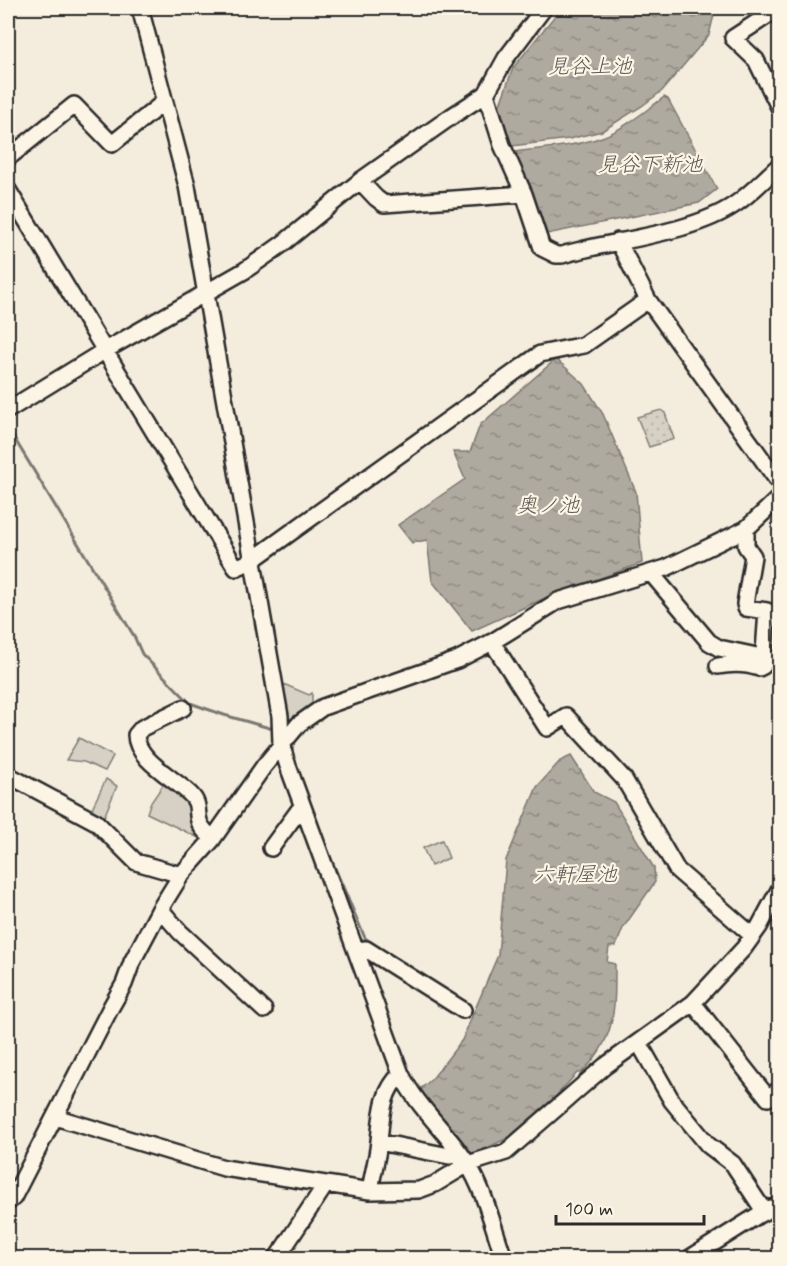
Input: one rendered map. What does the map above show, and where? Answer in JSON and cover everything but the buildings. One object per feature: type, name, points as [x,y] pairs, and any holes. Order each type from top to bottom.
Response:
[{"type":"street","points":[[140,8],[187,186],[280,716],[281,744],[401,1074],[408,1089],[464,1159],[480,1190],[504,1258]]},
{"type":"street","points":[[8,410],[104,351],[244,271],[281,245],[360,181],[486,94],[506,58],[544,8]]},
{"type":"street","points":[[779,8],[733,38],[756,60],[780,109]]},
{"type":"street","points":[[486,94],[502,145],[524,194],[542,248],[549,252],[562,255],[679,228],[717,214],[739,201],[780,165]]},
{"type":"street","points":[[8,158],[74,105],[112,144],[164,102]]},
{"type":"street","points":[[360,181],[384,204],[524,194]]},
{"type":"street","points":[[8,190],[236,568],[251,561],[540,354],[584,345],[648,300]]},
{"type":"street","points":[[618,241],[648,300],[780,484]]},
{"type":"street","points":[[8,1202],[13,1198],[55,1118],[160,909],[181,875],[213,838],[298,724],[323,707],[457,660],[492,642],[558,601],[666,568],[746,529],[780,497]]},
{"type":"street","points":[[746,529],[746,546],[753,556],[746,608],[773,612],[772,659]]},
{"type":"street","points":[[651,573],[709,642],[718,648],[772,659]]},
{"type":"street","points":[[492,642],[547,728],[566,716],[624,779],[677,870],[753,936]]},
{"type":"street","points":[[718,666],[733,663],[759,668],[772,659]]},
{"type":"street","points":[[183,708],[142,728],[136,735],[138,748],[167,776],[194,797],[200,827],[213,838]]},
{"type":"street","points":[[8,775],[96,822],[136,862],[181,875]]},
{"type":"street","points":[[271,848],[302,806]]},
{"type":"street","points":[[379,1142],[464,1159],[506,1152],[605,1066],[693,1003],[753,936],[780,888]]},
{"type":"street","points":[[160,909],[180,932],[264,1010]]},
{"type":"street","points":[[356,950],[366,949],[463,1010]]},
{"type":"street","points":[[693,1003],[768,1098],[780,1089]]},
{"type":"street","points":[[639,1043],[672,1101],[708,1145],[733,1164],[760,1205],[773,1207]]},
{"type":"street","points":[[370,1191],[379,1142],[381,1111],[388,1089],[401,1074]]},
{"type":"street","points":[[55,1118],[224,1168],[370,1191],[419,1190],[435,1184],[464,1159]]},
{"type":"street","points":[[277,1258],[326,1184]]},
{"type":"street","points":[[690,1258],[773,1207]]},
{"type":"green space","points":[[661,410],[665,413],[674,439],[649,447],[637,417]]},
{"type":"green space","points":[[281,683],[309,695],[312,693],[312,704],[305,712],[292,720],[285,716]]},
{"type":"green space","points":[[79,738],[113,756],[105,771],[84,762],[66,760]]},
{"type":"green space","points":[[106,779],[117,786],[101,824],[91,815]]},
{"type":"green space","points":[[167,779],[189,794],[203,840],[147,813],[150,804]]},
{"type":"green space","points":[[442,840],[449,858],[431,866],[423,848]]},
{"type":"green space","points":[[63,1250],[137,1258],[59,1258]]},
{"type":"water","name":"見谷上池","points":[[561,8],[710,8],[714,15],[709,35],[662,91],[642,106],[602,131],[569,139],[512,146],[498,110],[513,68]]},
{"type":"water","name":"見谷下新池","points":[[664,97],[668,99],[717,189],[699,203],[547,234],[514,152],[569,145],[602,137],[626,125]]},
{"type":"water","name":"奥ノ池","points":[[556,359],[584,384],[603,414],[636,492],[642,563],[543,599],[472,631],[432,581],[427,540],[412,543],[398,525],[465,479],[453,452],[470,452],[480,425]]},
{"type":"water","name":"六軒屋池","points":[[571,756],[594,792],[614,802],[654,868],[655,882],[623,928],[616,946],[609,947],[607,962],[615,964],[615,996],[607,1036],[593,1061],[581,1073],[577,1073],[537,1117],[510,1137],[472,1155],[419,1090],[432,1079],[462,1040],[498,955],[506,860],[537,787],[560,761]]},
{"type":"waterway","points":[[8,428],[134,636],[142,654],[190,703],[273,729]]},
{"type":"waterway","points":[[294,742],[292,749],[294,761]]},
{"type":"waterway","points":[[325,845],[365,938],[390,955]]}]
